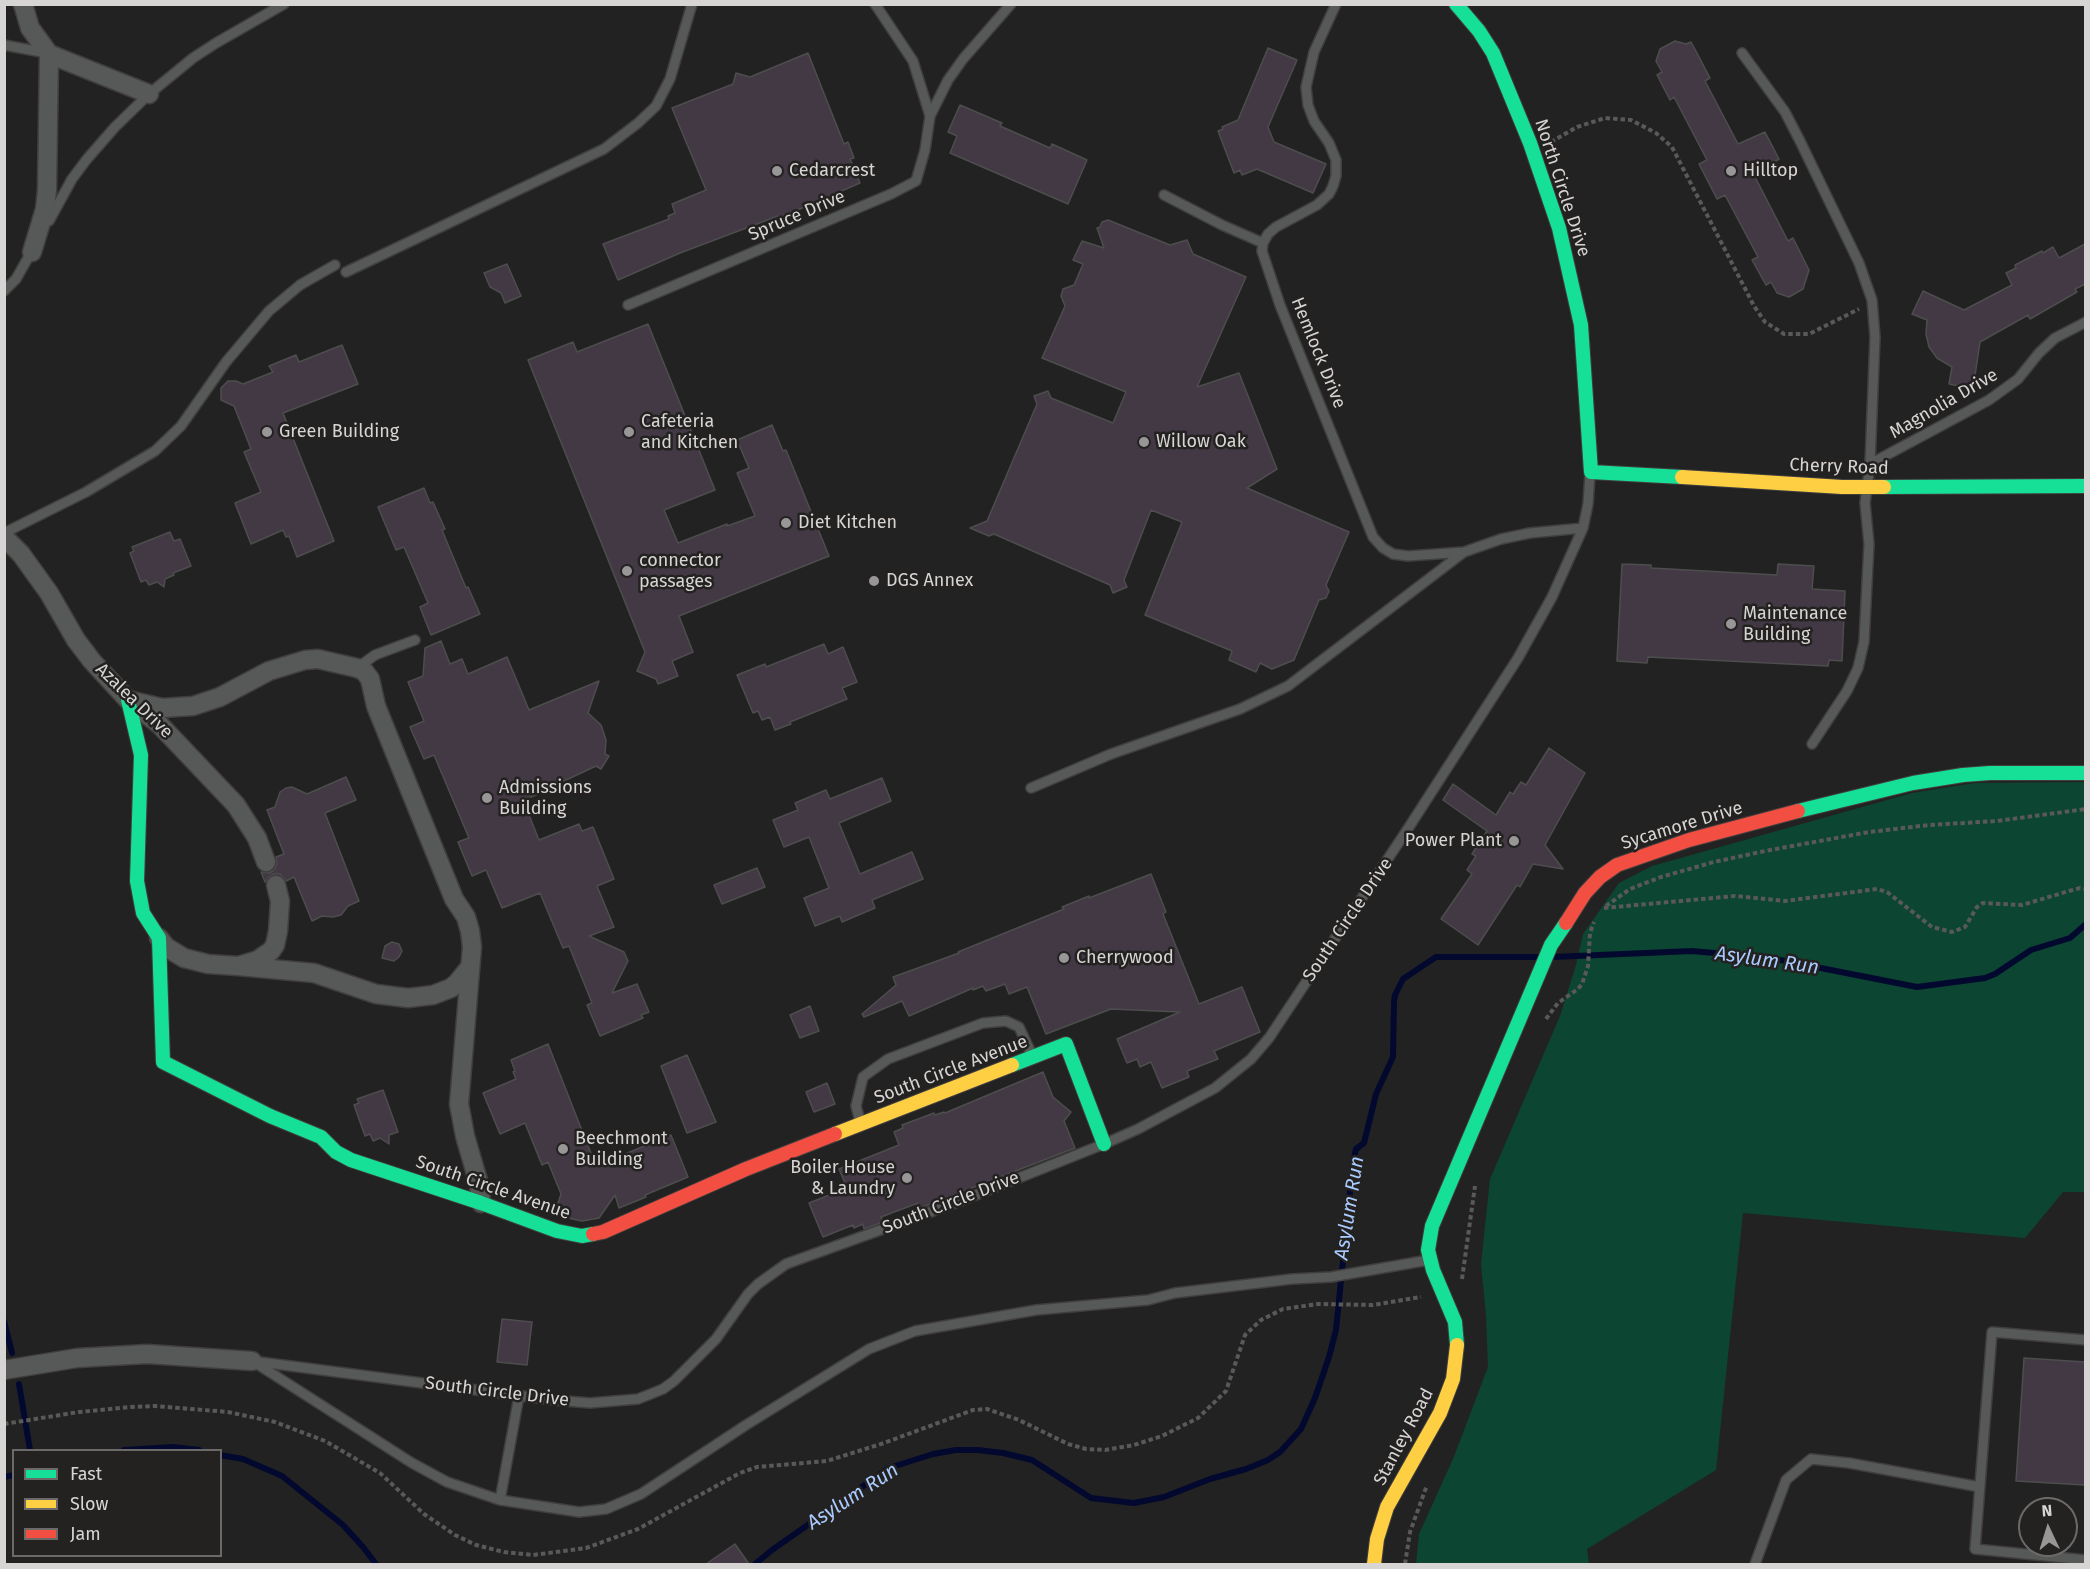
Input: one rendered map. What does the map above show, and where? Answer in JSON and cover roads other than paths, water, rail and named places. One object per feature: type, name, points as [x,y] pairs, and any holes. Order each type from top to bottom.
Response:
[{"type":"street","points":[[23,4],[30,28],[49,54],[149,94]]},
{"type":"street","name":"North Circle Drive","points":[[1457,5],[1473,22],[1493,53],[1533,151],[1560,228],[1578,308],[1588,406],[1591,472]]},
{"type":"street","points":[[32,252],[45,209],[47,190],[49,54]]},
{"type":"street","name":"Cherry Road","points":[[1591,472],[1867,487],[2085,486]]},
{"type":"street","name":"Azalea Drive","points":[[4,537],[21,554],[49,593],[76,640],[128,700],[160,725],[226,793],[247,820],[266,862]]},
{"type":"street","points":[[470,967],[451,988],[433,995],[408,998],[376,994],[314,973],[208,964],[184,958],[166,947],[143,913],[138,892],[136,861],[141,755],[128,700],[162,708],[193,706],[220,697],[269,671],[305,660],[327,661],[357,668],[364,671],[370,679],[376,706],[450,889],[466,917],[472,947],[459,1104],[465,1136],[479,1184],[481,1203]]},
{"type":"street","name":"Sycamore Drive","points":[[1442,1291],[1430,1260],[1429,1239],[1438,1210],[1551,945],[1585,893],[1600,877],[1617,866],[1689,840],[1913,783],[1990,773],[2085,773]]},
{"type":"street","points":[[238,966],[258,960],[271,951],[275,945],[280,901],[276,885]]},
{"type":"street","name":"South Circle Avenue","points":[[159,938],[163,1062],[270,1116],[321,1137],[336,1152],[351,1160],[481,1203],[557,1232],[582,1236],[603,1232],[746,1169],[1066,1044],[1104,1144]]},
{"type":"street","name":"Stanley Road","points":[[1374,1564],[1377,1539],[1387,1507],[1432,1428],[1453,1379],[1457,1331],[1442,1291]]},
{"type":"street","name":"South Circle Drive","points":[[4,1370],[77,1358],[136,1354],[193,1355],[252,1361]]},
{"type":"lane","points":[[4,291],[16,279],[77,172],[115,127],[149,94],[193,58],[284,4]]},
{"type":"lane","points":[[346,272],[604,149],[638,123],[656,106],[670,79],[692,4]]},
{"type":"lane","name":"Spruce Drive","points":[[875,4],[913,61],[930,116]]},
{"type":"lane","name":"Spruce Drive","points":[[628,305],[891,194],[916,181],[925,150],[930,116],[948,80],[963,59],[1011,4]]},
{"type":"lane","points":[[1164,195],[1263,243],[1276,227],[1317,206],[1329,194],[1336,176],[1336,160],[1329,143],[1314,121],[1308,105],[1306,87],[1314,52],[1336,4]]},
{"type":"lane","points":[[4,45],[49,54]]},
{"type":"lane","points":[[1742,53],[1785,112],[1859,263],[1872,300],[1875,338],[1870,464],[1865,503],[1869,544],[1864,642],[1858,669],[1847,691],[1812,744]]},
{"type":"lane","name":"Hemlock Drive","points":[[1263,243],[1263,257],[1280,304],[1373,537],[1383,548],[1393,554],[1408,556],[1464,552],[1502,539],[1530,533],[1583,528]]},
{"type":"lane","points":[[4,532],[86,492],[155,451],[181,426],[226,362],[269,311],[300,285],[335,265]]},
{"type":"lane","name":"Magnolia Drive","points":[[1870,464],[1989,400],[2018,379],[2039,353],[2055,338],[2085,322]]},
{"type":"lane","name":"South Circle Drive","points":[[252,1361],[575,1402],[607,1403],[638,1399],[674,1381],[716,1339],[747,1294],[781,1267],[966,1199],[1104,1144],[1138,1129],[1215,1088],[1251,1059],[1269,1038],[1518,658],[1552,597],[1583,528],[1591,472]]},
{"type":"lane","points":[[1031,788],[1122,750],[1240,709],[1288,686],[1464,552]]},
{"type":"lane","points":[[357,668],[375,655],[415,640]]},
{"type":"lane","points":[[861,1124],[856,1106],[862,1077],[888,1059],[983,1023],[1006,1021],[1019,1027],[1032,1057]]},
{"type":"lane","points":[[252,1361],[447,1482],[500,1500],[579,1512],[606,1509],[641,1494],[746,1425],[869,1349],[915,1331],[1036,1310],[1148,1300],[1175,1293],[1292,1279],[1330,1277],[1430,1260]]},
{"type":"lane","points":[[2085,1340],[1992,1332],[1975,1549],[2085,1560]]},
{"type":"lane","points":[[500,1500],[519,1396]]},
{"type":"lane","points":[[1755,1564],[1786,1480],[1812,1459],[1849,1463],[1980,1487]]},
{"type":"waterway","name":"Asylum Run","points":[[1553,957],[1692,951],[1770,958],[1917,987],[1985,978],[2031,950],[2070,938],[2086,924]]},
{"type":"waterway","name":"Asylum Run","points":[[755,1564],[889,1468],[933,1454],[956,1450],[978,1450],[1032,1460],[1091,1498],[1134,1503],[1164,1497],[1210,1479],[1246,1469],[1280,1452],[1301,1429],[1315,1398],[1329,1357],[1336,1330],[1353,1162],[1356,1149],[1364,1143],[1376,1094],[1393,1057],[1394,1001],[1403,979],[1436,957],[1540,957]]},
{"type":"waterway","points":[[4,1321],[12,1353]]},
{"type":"waterway","points":[[19,1384],[30,1449]]},
{"type":"waterway","name":"Asylum Run","points":[[140,1449],[173,1447],[190,1449]]},
{"type":"waterway","name":"Asylum Run","points":[[222,1455],[243,1459],[282,1476],[343,1525],[376,1564]]},
{"type":"waterway","name":"Asylum Run","points":[[4,1477],[12,1475]]},
{"type":"place","name":"Cedarcrest","points":[[777,171]]},
{"type":"place","name":"Hilltop","points":[[1731,171]]},
{"type":"place","name":"Green Building","points":[[267,432]]},
{"type":"place","name":"Cafeteria and Kitchen","points":[[629,432]]},
{"type":"place","name":"Willow Oak","points":[[1144,442]]},
{"type":"place","name":"Diet Kitchen","points":[[786,523]]},
{"type":"place","name":"connector passages","points":[[627,571]]},
{"type":"place","name":"DGS Annex","points":[[874,581]]},
{"type":"place","name":"Maintenance Building","points":[[1731,624]]},
{"type":"place","name":"Admissions Building","points":[[487,798]]},
{"type":"place","name":"Power Plant","points":[[1514,841]]},
{"type":"place","name":"Cherrywood","points":[[1064,958]]},
{"type":"place","name":"Beechmont Building","points":[[563,1149]]},
{"type":"place","name":"Boiler House & Laundry","points":[[907,1178]]}]
